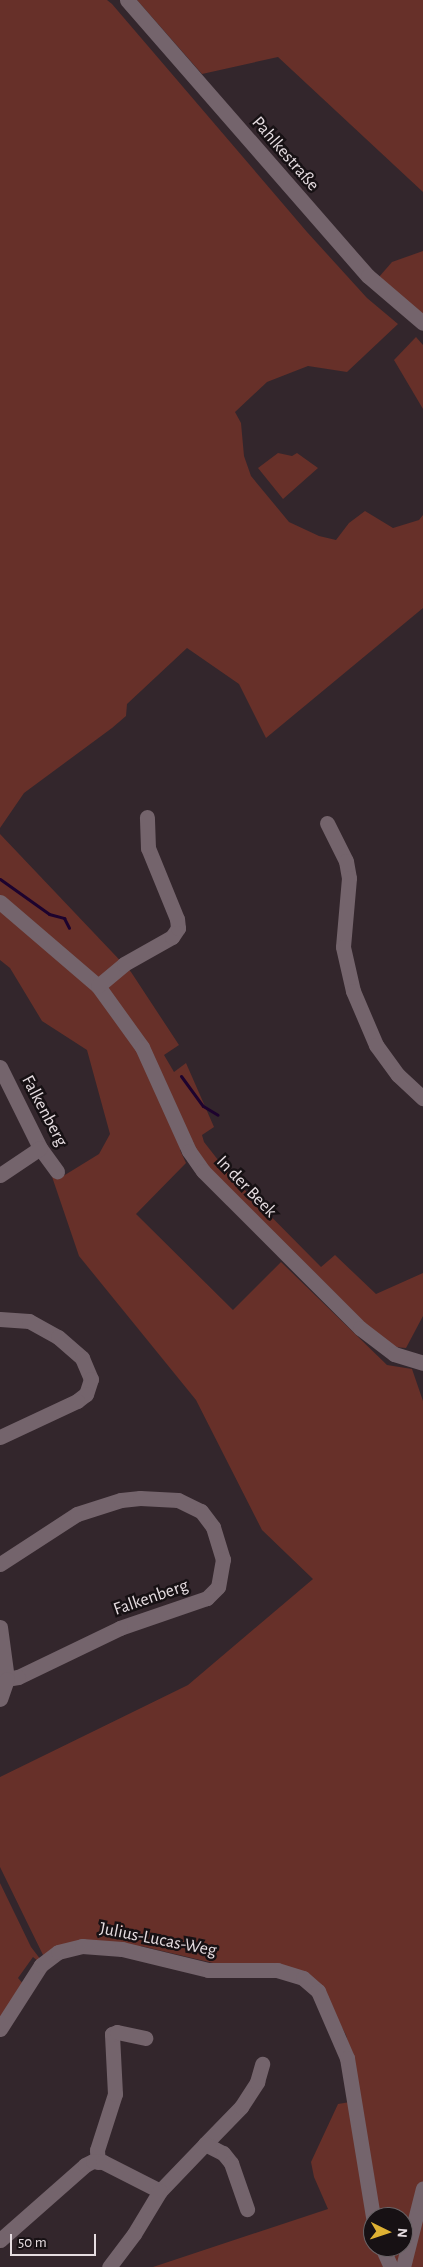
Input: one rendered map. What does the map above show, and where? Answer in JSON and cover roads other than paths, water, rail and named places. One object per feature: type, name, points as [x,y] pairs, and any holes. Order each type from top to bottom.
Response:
[{"type":"street","name":"Pahlkestraße","points":[[127,0],[368,276],[423,323]]},
{"type":"street","points":[[98,986],[124,964],[172,937],[178,928],[177,919],[148,848],[148,817]]},
{"type":"street","points":[[327,824],[346,861],[349,878],[343,947],[352,991],[376,1045],[398,1075],[423,1098]]},
{"type":"street","name":"In der Beek","points":[[0,902],[98,986],[142,1047],[188,1151],[203,1171],[360,1328],[394,1354],[423,1363]]},
{"type":"street","name":"Falkenberg","points":[[0,1068],[40,1148],[57,1171]]},
{"type":"street","points":[[0,1175],[40,1148]]},
{"type":"street","points":[[0,1319],[29,1321],[58,1338],[82,1358],[91,1379],[86,1394],[77,1401],[0,1437]]},
{"type":"street","name":"Falkenberg","points":[[0,1564],[77,1514],[121,1500],[140,1498],[169,1498],[194,1506],[213,1527],[223,1559],[218,1587],[208,1598],[120,1628],[18,1677],[7,1679]]},
{"type":"street","points":[[0,1627],[7,1679],[0,1699]]},
{"type":"street","name":"Julius-Lucas-Weg","points":[[0,2029],[41,1965],[58,1952],[82,1946],[122,1949],[208,1970],[277,1970],[303,1978],[318,1991],[347,2058],[372,2207]]},
{"type":"street","points":[[98,2162],[97,2150],[116,2094],[112,2034],[117,2032],[145,2038]]},
{"type":"street","points":[[109,2267],[134,2234],[160,2191],[242,2107],[257,2082],[262,2064]]},
{"type":"street","points":[[205,2144],[224,2154],[231,2163],[247,2209]]},
{"type":"street","points":[[0,2240],[85,2165],[98,2162],[160,2191]]},
{"type":"street","points":[[403,2267],[423,2188]]},
{"type":"waterway","points":[[0,879],[49,914],[64,918],[69,928]]},
{"type":"waterway","points":[[181,1076],[203,1106],[218,1115]]}]
